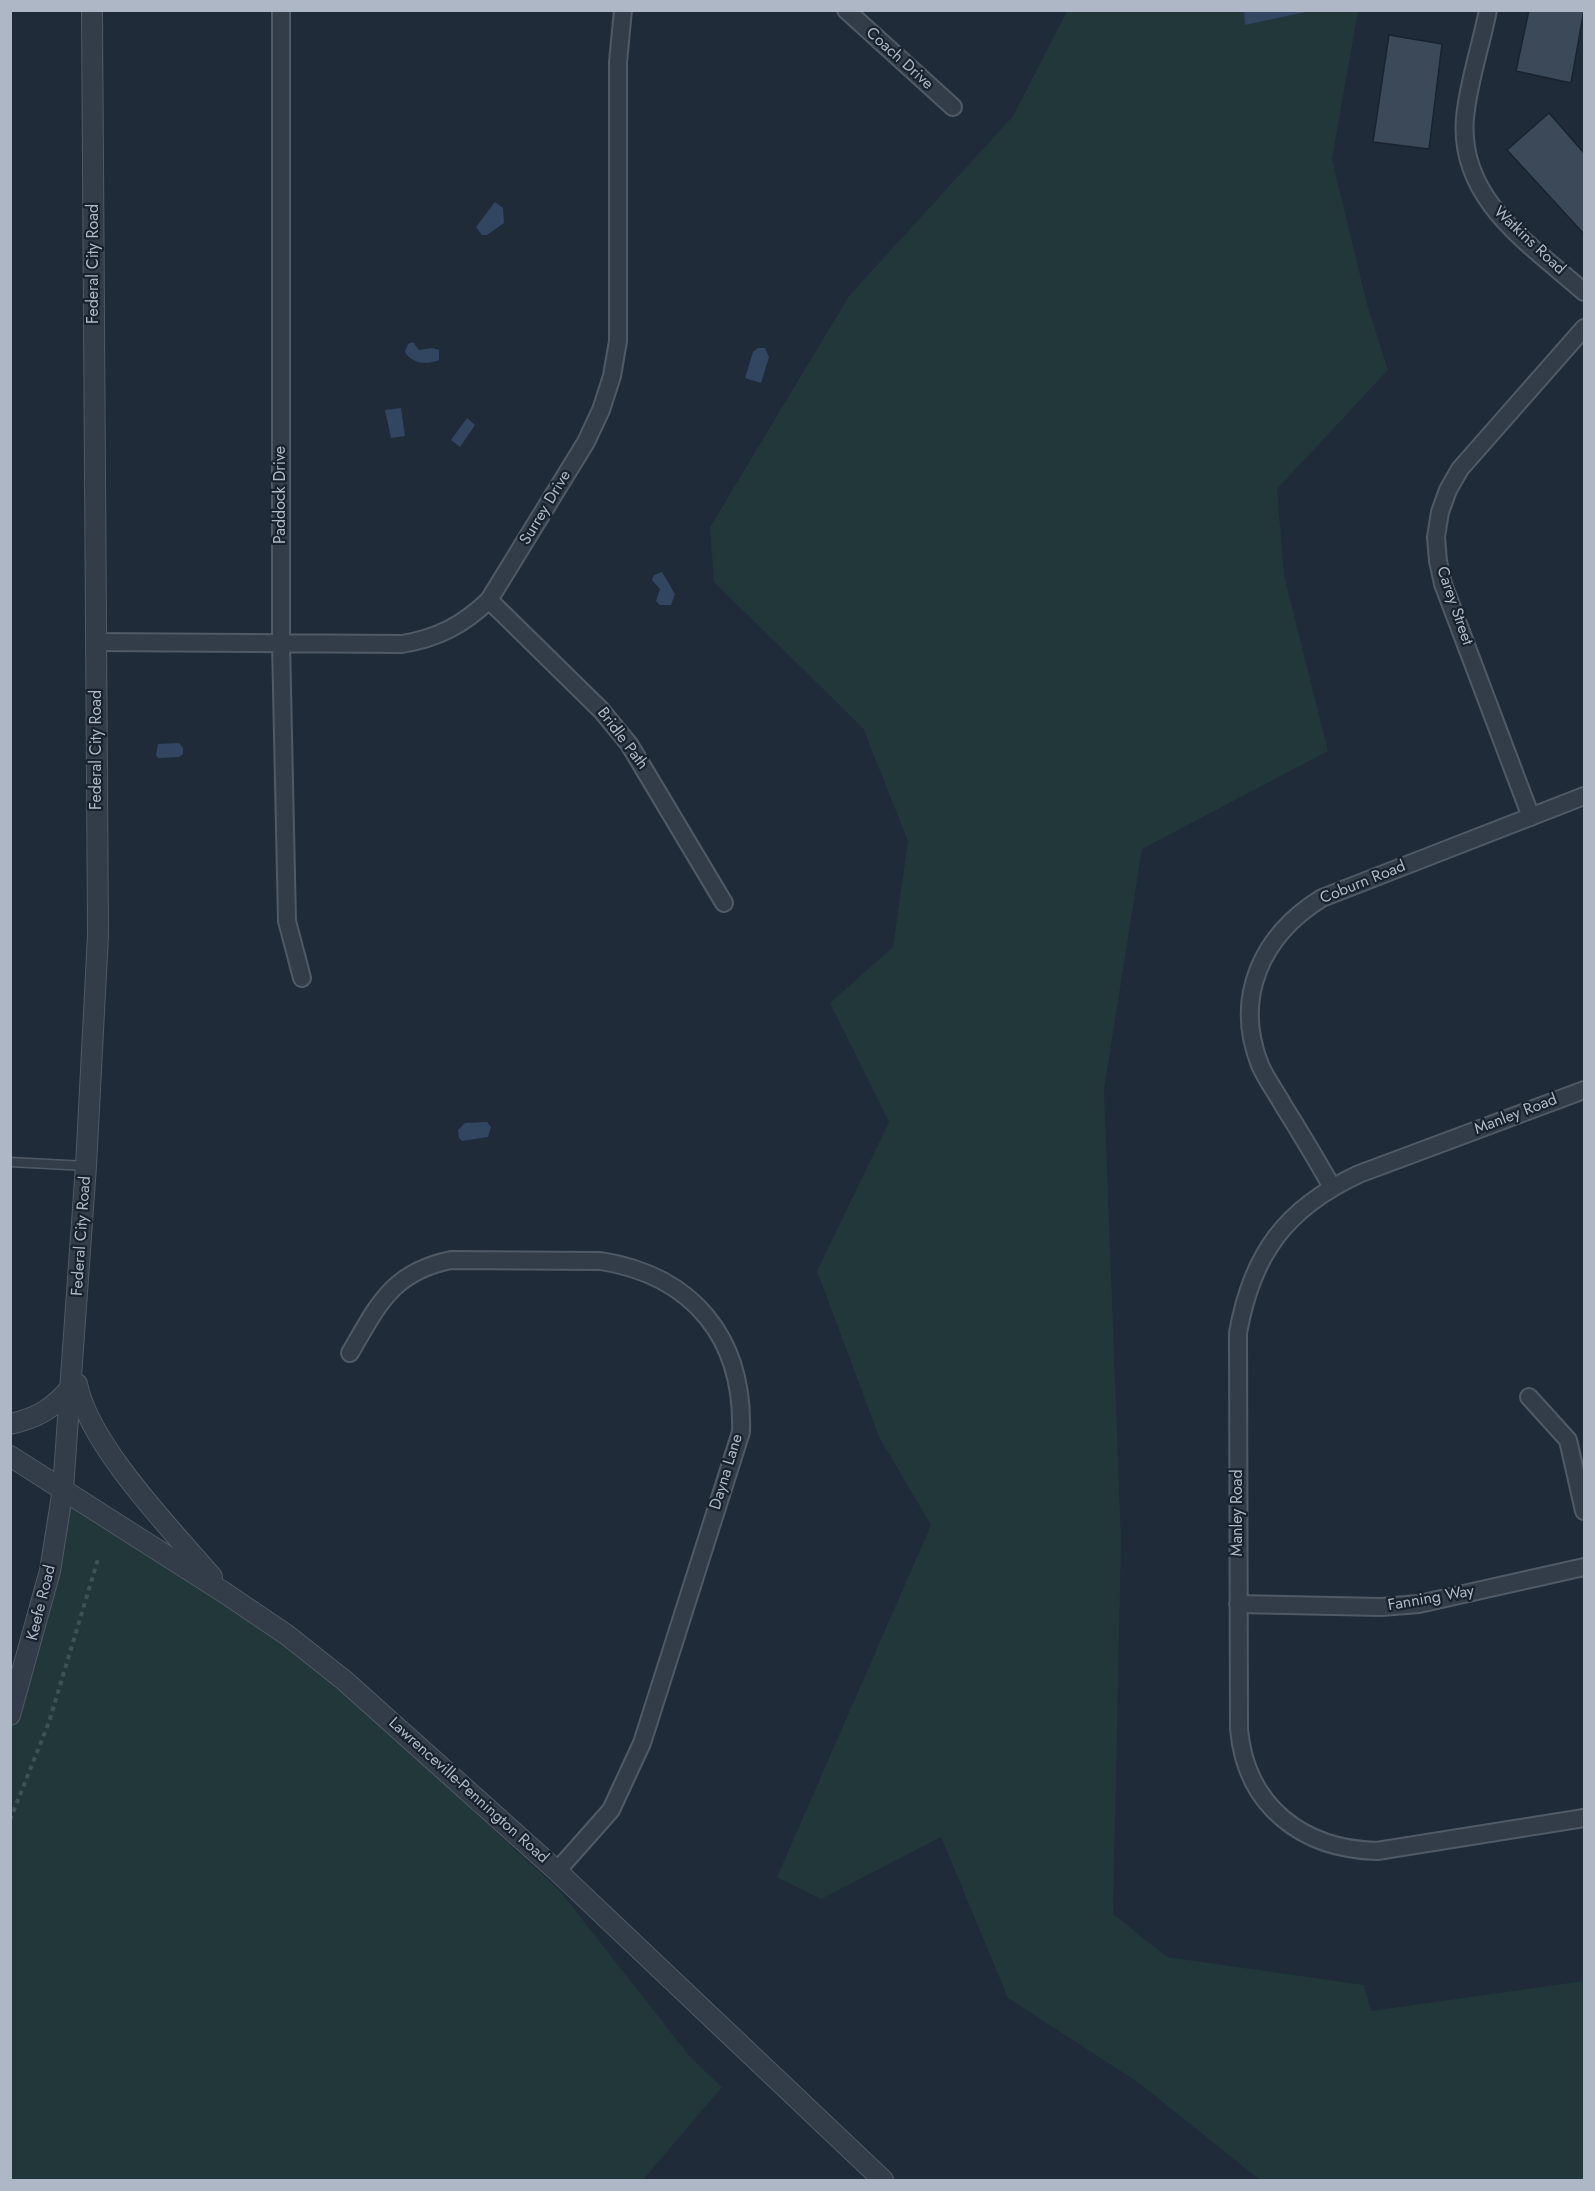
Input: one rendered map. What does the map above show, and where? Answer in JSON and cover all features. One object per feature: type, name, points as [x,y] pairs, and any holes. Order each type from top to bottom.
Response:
[{"type":"street","name":"Federal City Road","points":[[63,1489],[72,1386],[99,936],[92,10]]},
{"type":"street","name":"Paddock Drive","points":[[281,10],[281,644],[287,921],[302,978]]},
{"type":"street","name":"Surrey Drive","points":[[96,642],[402,644],[425,640],[446,632],[471,617],[489,600],[586,442],[602,410],[612,376],[618,341],[618,62],[623,10]]},
{"type":"street","name":"Coach Drive","points":[[846,10],[953,107]]},
{"type":"street","name":"Watkins Road","points":[[1488,10],[1465,118],[1465,141],[1470,166],[1480,190],[1492,209],[1510,228],[1584,292]]},
{"type":"street","name":"Carey Street","points":[[1531,817],[1443,584],[1436,537],[1440,512],[1448,490],[1460,469],[1584,328]]},
{"type":"street","name":"Bridle Path","points":[[489,600],[601,710],[629,744],[724,903]]},
{"type":"street","name":"Coburn Road","points":[[1332,1187],[1261,1067],[1253,1044],[1251,997],[1257,970],[1268,948],[1284,926],[1322,898],[1584,796]]},
{"type":"street","name":"Manley Road","points":[[1584,1090],[1332,1187],[1308,1203],[1280,1231],[1253,1274],[1244,1301],[1238,1333],[1239,1729],[1245,1762],[1255,1785],[1269,1806],[1287,1822],[1310,1837],[1353,1850],[1377,1851],[1584,1818]]},
{"type":"street","name":"Dayna Lane","points":[[350,1353],[381,1298],[407,1275],[430,1264],[463,1260],[602,1261],[644,1271],[678,1290],[700,1309],[717,1330],[730,1356],[741,1406],[741,1432],[642,1743],[611,1810],[557,1871]]},
{"type":"street","points":[[73,1363],[80,1401],[92,1427],[147,1501],[225,1593]]},
{"type":"street","points":[[10,1424],[43,1413],[56,1404],[72,1386]]},
{"type":"street","points":[[1529,1397],[1568,1440],[1584,1511]]},
{"type":"street","name":"Lawrenceville-Pennington Road","points":[[10,1456],[225,1593],[287,1635],[345,1681],[557,1871],[883,2181]]},
{"type":"street","name":"Keefe Road","points":[[12,1706],[50,1571],[63,1489]]},
{"type":"street","name":"Fanning Way","points":[[1239,1604],[1381,1607],[1419,1604],[1584,1567]]},
{"type":"lane","points":[[10,1162],[86,1166]]},
{"type":"path","points":[[10,1821],[49,1722],[98,1559]]},
{"type":"green space","points":[[1067,11],[1244,11],[1246,25],[1311,11],[1358,11],[1332,159],[1367,304],[1388,370],[1277,489],[1284,575],[1328,751],[1142,849],[1104,1090],[1121,1540],[1113,1914],[1167,1957],[1364,1985],[1371,2011],[1584,1981],[1584,2180],[1260,2180],[1139,2083],[1008,1998],[941,1837],[821,1899],[777,1877],[931,1525],[879,1437],[817,1271],[889,1122],[830,1003],[893,947],[908,841],[863,728],[714,582],[710,527],[849,296],[1013,116]]},
{"type":"green space","points":[[68,1502],[226,1602],[347,1694],[560,1891],[691,2058],[722,2087],[643,2180],[11,2180],[11,1728],[23,1693]]},
{"type":"water","points":[[1244,10],[1311,10],[1311,11],[1245,25]]},
{"type":"water","points":[[495,202],[503,208],[504,223],[487,235],[482,235],[476,227]]},
{"type":"water","points":[[413,342],[419,350],[432,348],[439,350],[439,360],[425,363],[412,359],[405,352],[408,344]]},
{"type":"water","points":[[758,348],[765,348],[769,357],[761,383],[745,378],[753,352]]},
{"type":"water","points":[[401,408],[405,436],[391,438],[385,410]]},
{"type":"water","points":[[467,418],[475,425],[460,447],[451,440]]},
{"type":"water","points":[[662,572],[675,594],[671,605],[660,605],[656,601],[660,589],[652,580],[654,575]]},
{"type":"water","points":[[179,743],[183,748],[183,754],[179,757],[158,758],[156,755],[158,744]]},
{"type":"water","points":[[487,1122],[491,1127],[488,1137],[462,1141],[459,1138],[458,1130],[465,1123]]},
{"type":"building","points":[[1529,10],[1584,10],[1571,83],[1516,71]]},
{"type":"building","points":[[1389,35],[1442,44],[1429,149],[1373,142]]},
{"type":"building","points":[[1549,113],[1584,153],[1584,234],[1507,150]]}]
